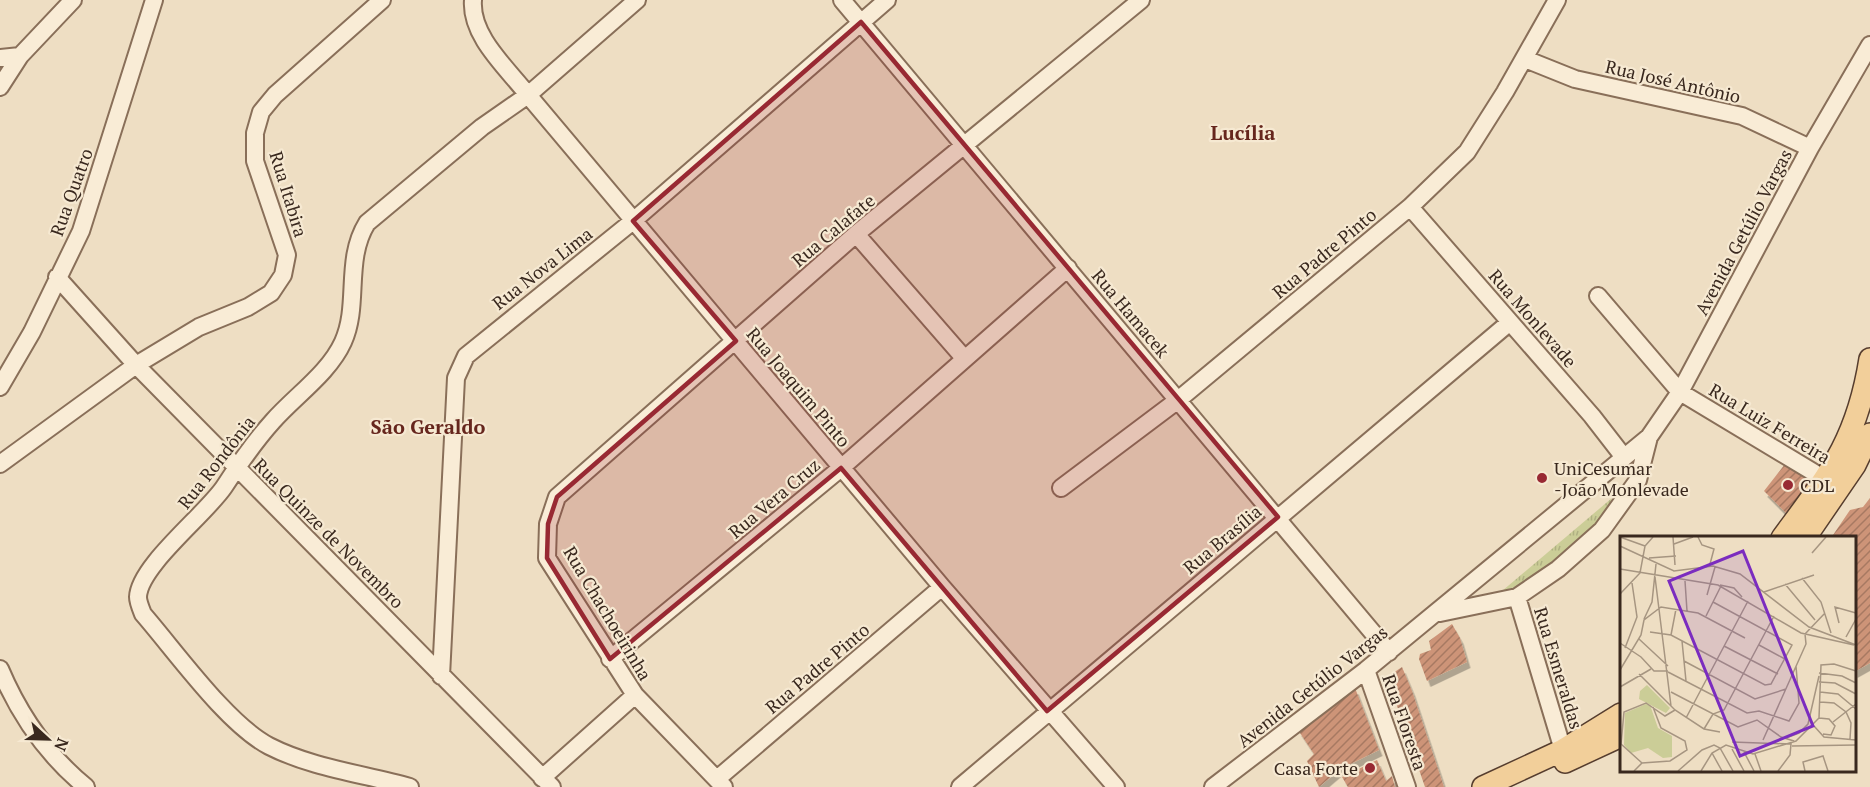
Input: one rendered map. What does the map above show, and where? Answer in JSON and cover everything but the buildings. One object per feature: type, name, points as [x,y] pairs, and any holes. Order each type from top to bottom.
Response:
[{"type":"main road","points":[[1806,536],[1832,484],[1840,457],[1853,428],[1865,392],[1870,359]]},
{"type":"main road","points":[[1784,536],[1832,484],[1869,439]]},
{"type":"main road","points":[[1483,787],[1563,750],[1620,715]]},
{"type":"main road","points":[[1513,787],[1620,736]]},
{"type":"street","points":[[0,87],[20,56],[73,0]]},
{"type":"street","name":"Rua Quatro","points":[[0,387],[32,332],[81,231],[154,0]]},
{"type":"street","name":"Rua Itabira","points":[[0,464],[136,365],[199,327],[248,307],[271,293],[283,275],[287,255],[255,161],[255,134],[261,112],[275,95],[382,0]]},
{"type":"street","name":"Rua Joaquim Pinto","points":[[473,0],[472,12],[478,32],[528,95],[1047,711],[1116,787]]},
{"type":"street","name":"Rua Rondônia","points":[[410,787],[324,765],[269,746],[241,727],[143,614],[138,598],[149,571],[216,498],[273,421],[321,372],[342,345],[349,327],[357,245],[367,223],[482,127],[528,95],[637,0]]},
{"type":"street","name":"Rua Hamacek","points":[[842,0],[1389,652]]},
{"type":"street","name":"Rua Nova Lima","points":[[441,675],[456,378],[466,356],[485,338],[633,221],[887,0]]},
{"type":"street","name":"Rua Calafate","points":[[557,497],[856,234],[965,147],[1141,0]]},
{"type":"street","name":"Rua Padre Pinto","points":[[1061,488],[1178,400],[1410,207],[1467,152],[1525,59],[1557,0]]},
{"type":"street","name":"Avenida Getúlio Vargas","points":[[1213,787],[1389,652],[1623,456],[1649,437],[1680,392],[1810,148],[1870,45]]},
{"type":"street","points":[[0,58],[20,56]]},
{"type":"street","name":"Rua José Antônio","points":[[1525,59],[1575,79],[1742,116],[1810,148]]},
{"type":"street","name":"Rua Monlevade","points":[[1410,207],[1623,456]]},
{"type":"street","points":[[856,234],[964,358]]},
{"type":"street","name":"Rua Vera Cruz","points":[[610,659],[842,468],[1068,268]]},
{"type":"street","name":"Rua Quinze de Novembro","points":[[57,277],[136,365],[547,782]]},
{"type":"street","name":"Rua Luiz Ferreira","points":[[1598,296],[1680,392],[1832,484]]},
{"type":"street","name":"Rua Brasília","points":[[960,787],[1047,711],[1510,322]]},
{"type":"street","name":"Avenida Getúlio Vargas","points":[[1435,614],[1517,597],[1558,569],[1602,530],[1638,480],[1649,437]]},
{"type":"street","name":"Rua Itabira","points":[[0,477],[17,450]]},
{"type":"street","name":"Rua Chachoeirinha","points":[[557,497],[548,524],[548,558],[610,659],[635,695],[720,783]]},
{"type":"street","name":"Rua Padre Pinto","points":[[720,783],[942,587]]},
{"type":"street","name":"Rua Esmeraldas","points":[[1517,597],[1563,750]]},
{"type":"street","points":[[0,669],[45,747],[62,768],[86,787]]},
{"type":"street","name":"Rua Floresta","points":[[1366,670],[1407,787]]},
{"type":"street","points":[[547,782],[635,695]]},
{"type":"highlighted area","points":[[861,22],[1278,517],[1047,711],[841,468],[610,659],[547,558],[548,524],[557,497],[736,341],[633,221]]},
{"type":"green space","points":[[1612,498],[1603,521],[1534,581],[1502,591]]},
{"type":"place","name":"UniCesumar -João Monlevade","points":[[1542,478]]},
{"type":"place","name":"CDL","points":[[1788,485]]},
{"type":"place","name":"Casa Forte","points":[[1370,768]]},
{"type":"district","name":"Lucília","points":[[1243,132]]},
{"type":"district","name":"São Geraldo","points":[[428,426]]}]
